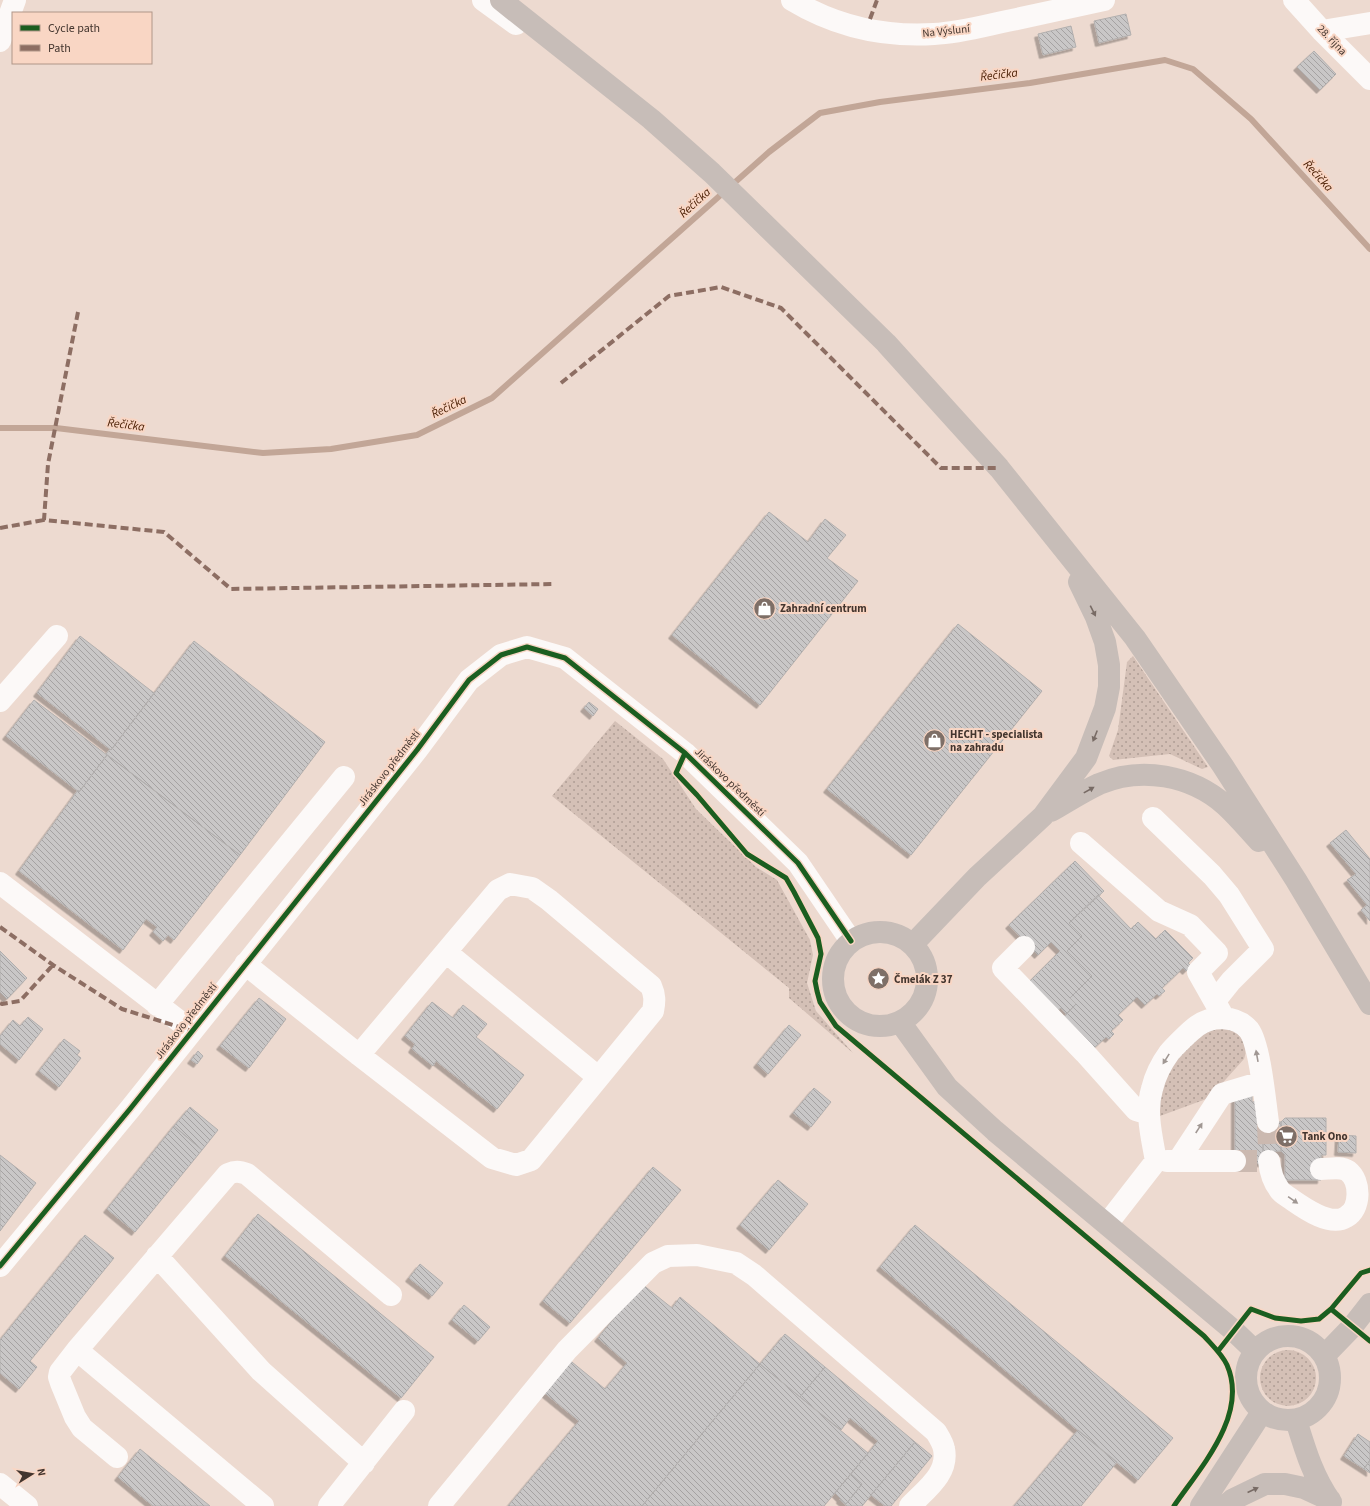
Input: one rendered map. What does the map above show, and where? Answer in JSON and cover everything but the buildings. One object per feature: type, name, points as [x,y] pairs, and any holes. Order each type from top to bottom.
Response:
[{"type":"main road","points":[[500,0],[651,119],[712,173],[756,218],[886,343],[1000,468],[1134,638],[1223,766],[1296,880],[1370,1004]]},
{"type":"main road","points":[[913,944],[977,877],[1043,816],[1086,758],[1105,708],[1109,687],[1109,665],[1105,642],[1096,617],[1048,527]]},
{"type":"main road","points":[[1043,816],[1099,784],[1118,778],[1136,775],[1154,774],[1169,776],[1188,783],[1225,805],[1296,880]]},
{"type":"main road","points":[[878,931],[893,933],[906,938],[913,944],[924,961],[928,975],[927,990],[921,1003],[912,1014],[900,1022],[885,1026],[870,1026],[856,1020],[844,1010],[836,997],[833,982],[834,966],[840,952],[851,941],[864,934],[878,931]]},
{"type":"main road","points":[[900,1022],[947,1087],[995,1131],[1233,1330],[1255,1351]]},
{"type":"main road","points":[[1324,1356],[1352,1327],[1370,1304]]},
{"type":"main road","points":[[1291,1336],[1304,1339],[1315,1346],[1324,1356],[1329,1373],[1329,1390],[1317,1410],[1296,1420],[1284,1421],[1272,1418],[1262,1412],[1252,1402],[1247,1390],[1245,1376],[1248,1363],[1255,1351],[1265,1342],[1278,1337],[1291,1336]]},
{"type":"main road","points":[[1201,1506],[1262,1412]]},
{"type":"main road","points":[[1296,1420],[1317,1480],[1332,1503]]},
{"type":"main road","points":[[1225,1506],[1232,1500],[1265,1484],[1285,1484],[1304,1488],[1332,1503]]},
{"type":"street","points":[[0,41],[15,0]]},
{"type":"street","points":[[483,0],[598,86],[651,119]]},
{"type":"street","name":"Na Výsluní","points":[[792,0],[804,8],[830,20],[869,25],[902,34],[935,34],[973,28],[1104,0]]},
{"type":"street","name":"28. října","points":[[1294,0],[1322,31],[1370,79]]},
{"type":"street","points":[[1322,31],[1370,23]]},
{"type":"street","points":[[0,701],[57,636]]},
{"type":"street","name":"Jiráskovo předměstí","points":[[0,1266],[130,1109],[416,750],[469,680],[501,655],[527,647],[565,658],[685,753],[798,863],[851,941]]},
{"type":"street","points":[[158,1005],[344,777]]},
{"type":"street","points":[[1107,1224],[1156,1161],[1149,1114],[1151,1090],[1158,1072],[1169,1053],[1196,1026],[1209,1020],[1219,1009],[1231,981],[1263,949],[1221,885],[1153,818]]},
{"type":"street","points":[[1081,843],[1158,911],[1190,925],[1217,953],[1198,972],[1219,1009],[1237,1020],[1249,1031],[1256,1048],[1268,1122]]},
{"type":"street","points":[[0,883],[192,1031]]},
{"type":"street","points":[[245,964],[360,1055],[492,1158],[516,1165],[531,1160],[653,1011],[655,995],[650,986],[548,900],[532,888],[510,884],[498,890],[360,1055]]},
{"type":"street","points":[[1024,947],[1003,968],[1136,1110],[1149,1114]]},
{"type":"street","points":[[446,952],[598,1077]]},
{"type":"street","points":[[1178,1161],[1222,1094],[1262,1082]]},
{"type":"street","points":[[1156,1161],[1235,1161]]},
{"type":"street","points":[[1271,1163],[1279,1190],[1304,1208],[1321,1217],[1337,1220],[1347,1217],[1355,1208],[1358,1194],[1354,1179],[1348,1171],[1340,1169],[1321,1169]]},
{"type":"street","points":[[117,1457],[82,1428],[74,1417],[59,1377],[60,1372],[76,1350],[228,1174],[235,1171],[241,1171],[247,1174],[391,1295]]},
{"type":"street","points":[[439,1506],[567,1350],[653,1263],[668,1256],[697,1255],[736,1264],[754,1275],[936,1432],[944,1448],[945,1462],[940,1475],[910,1506]]},
{"type":"street","points":[[157,1256],[261,1371],[364,1463]]},
{"type":"street","points":[[76,1350],[263,1506]]},
{"type":"street","points":[[329,1506],[404,1412]]},
{"type":"street","points":[[0,1484],[27,1506]]},
{"type":"shaded area","points":[[1133,656],[1208,767],[1202,769],[1170,754],[1113,760],[1109,756],[1118,730],[1127,662]]},
{"type":"shaded area","points":[[615,721],[663,759],[696,809],[756,867],[777,880],[810,940],[813,955],[807,983],[816,1011],[853,1053],[789,998],[789,988],[552,796]]},
{"type":"shaded area","points":[[1216,1027],[1230,1029],[1239,1035],[1245,1047],[1244,1059],[1209,1098],[1160,1116],[1158,1106],[1162,1088],[1174,1063],[1199,1035]]},
{"type":"shaded area","points":[[1282,1350],[1294,1350],[1304,1354],[1312,1362],[1316,1372],[1316,1384],[1312,1394],[1304,1402],[1294,1406],[1282,1406],[1272,1402],[1264,1394],[1260,1384],[1260,1372],[1264,1362],[1272,1354]]},
{"type":"waterway","name":"Řečička","points":[[0,428],[56,428],[263,453],[331,449],[417,435],[492,398],[769,152],[820,113],[880,102],[1030,83],[1165,60],[1193,69],[1251,119],[1370,249]]},
{"type":"tunnel","points":[[1268,1122],[1269,1152]]},
{"type":"tunnel","points":[[1235,1161],[1263,1161]]},
{"type":"marked path","points":[[870,19],[877,0]]},
{"type":"marked path","points":[[561,383],[669,296],[721,287],[781,308],[941,468],[999,468]]},
{"type":"marked path","points":[[78,312],[48,464],[44,520],[164,532],[231,589],[552,584]]},
{"type":"marked path","points":[[0,528],[44,520]]},
{"type":"marked path","points":[[0,927],[53,965],[122,1009],[192,1031]]},
{"type":"marked path","points":[[0,1003],[20,1001],[53,965]]},
{"type":"cycle path","points":[[0,1266],[130,1109],[417,750],[469,680],[501,655],[527,647],[565,658],[685,753],[798,863],[851,941]]},
{"type":"cycle path","points":[[685,753],[676,773],[697,795],[747,854],[786,878],[794,892],[818,938],[821,954],[815,981],[817,991],[820,1002],[836,1026],[1204,1336],[1222,1357],[1227,1365],[1232,1384],[1232,1403],[1227,1422],[1208,1458],[1174,1506]]},
{"type":"cycle path","points":[[1218,1351],[1251,1309],[1275,1318],[1301,1321],[1319,1319],[1331,1309],[1361,1273],[1370,1270]]},
{"type":"cycle path","points":[[1331,1309],[1370,1341]]},
{"type":"place","name":"Zahradní centrum","points":[[765,608]]},
{"type":"place","name":"HECHT - specialista na zahradu","points":[[934,740]]},
{"type":"place","name":"Čmelák Z 37","points":[[879,979]]},
{"type":"place","name":"Tank Ono","points":[[1286,1136]]}]
